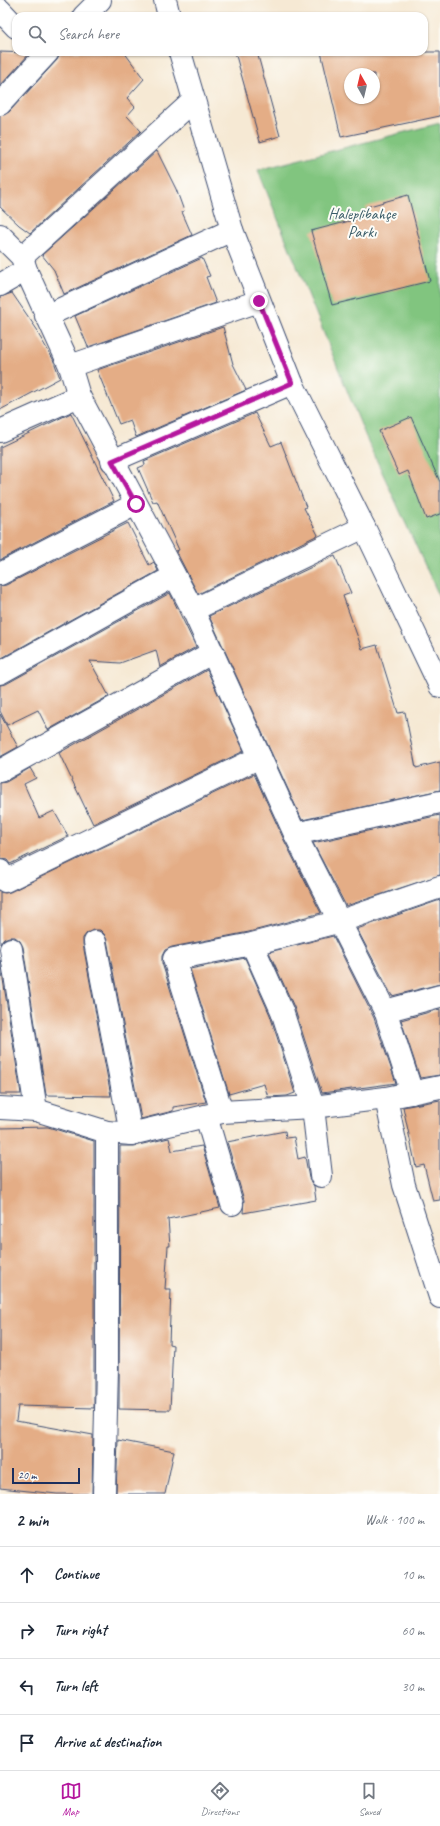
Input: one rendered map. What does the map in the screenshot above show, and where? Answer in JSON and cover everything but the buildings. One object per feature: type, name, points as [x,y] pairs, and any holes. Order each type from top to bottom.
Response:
[{"type":"street","points":[[88,12],[100,0]]},
{"type":"street","points":[[164,0],[168,12]]},
{"type":"street","points":[[0,10],[12,23]]},
{"type":"street","points":[[0,104],[41,56]]},
{"type":"street","points":[[181,56],[232,230],[292,383],[364,527],[440,686]]},
{"type":"street","points":[[0,285],[194,100]]},
{"type":"street","points":[[46,316],[232,230]]},
{"type":"street","points":[[0,235],[24,263],[46,316],[70,366],[79,396],[112,461],[193,610],[295,834],[341,921],[385,1011],[412,1093]]},
{"type":"street","points":[[70,366],[259,301]]},
{"type":"street","points":[[112,461],[292,383]]},
{"type":"street","points":[[0,431],[79,396]]},
{"type":"street","points":[[0,574],[136,504]]},
{"type":"street","points":[[193,610],[364,527]]},
{"type":"street","points":[[0,673],[174,576]]},
{"type":"street","points":[[0,771],[213,652]]},
{"type":"street","points":[[0,870],[5,881],[260,757]]},
{"type":"street","points":[[295,834],[440,802]]},
{"type":"street","points":[[232,1204],[214,1114],[174,959],[252,944],[341,921],[440,887]]},
{"type":"street","points":[[95,942],[131,1134]]},
{"type":"street","points":[[252,944],[282,1011],[313,1106],[321,1176]]},
{"type":"street","points":[[11,950],[36,1110]]},
{"type":"street","points":[[385,1011],[440,996]]},
{"type":"street","points":[[0,1108],[36,1110],[107,1132],[131,1134],[214,1114],[313,1106],[386,1098],[440,1087]]},
{"type":"street","points":[[386,1098],[404,1185],[440,1297]]},
{"type":"street","points":[[104,1494],[107,1368],[107,1132]]},
{"type":"green space","name":"Haleplibahçe Parkı","points":[[440,123],[440,598],[365,435],[258,170]]},
{"type":"route","points":[[136,504],[112,461],[292,383],[259,301]]}]
